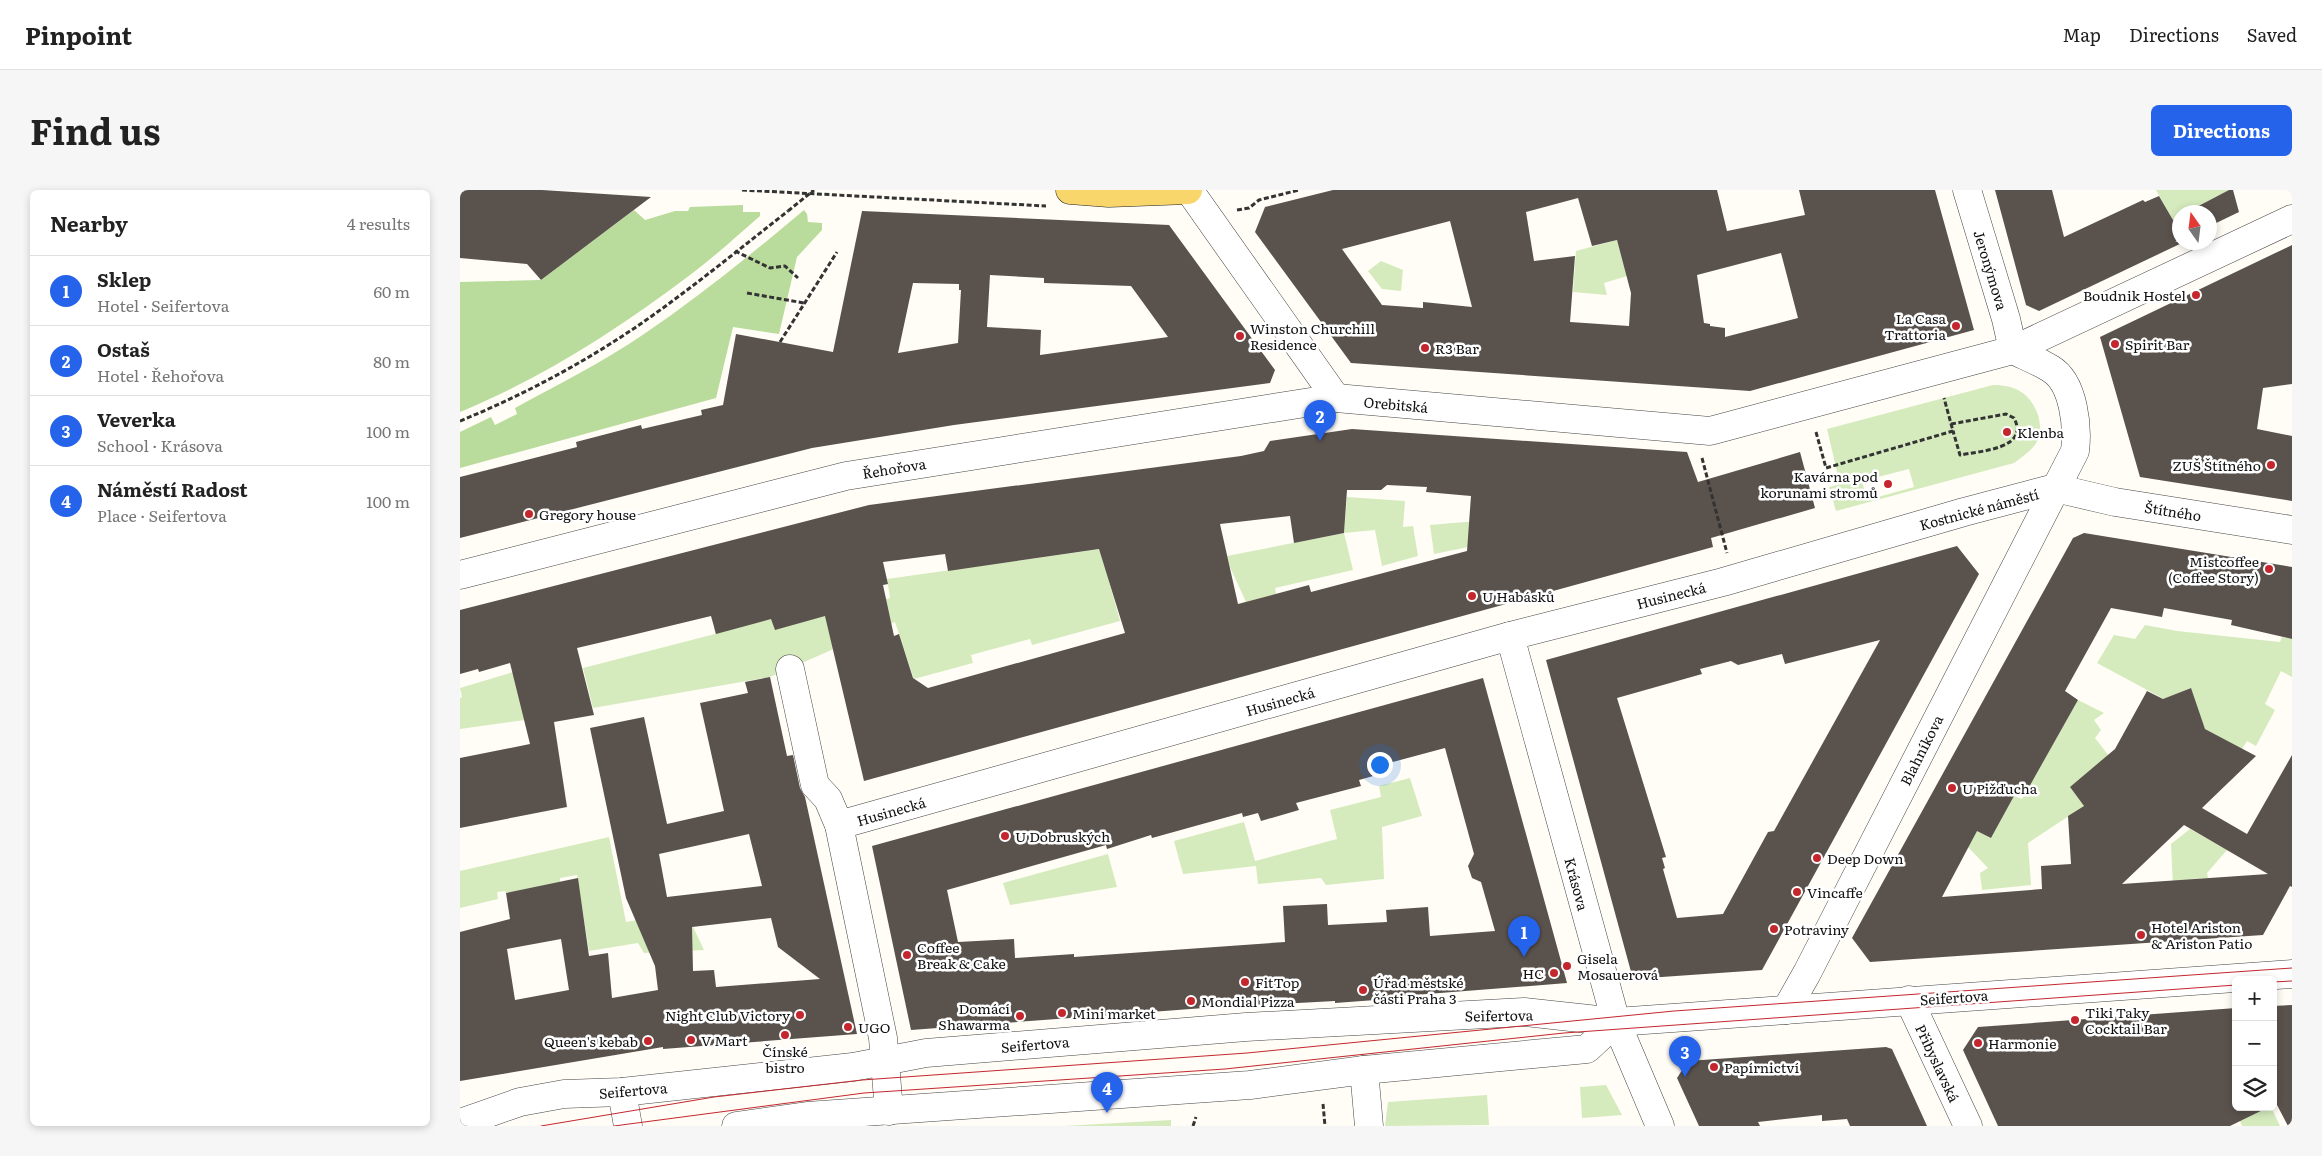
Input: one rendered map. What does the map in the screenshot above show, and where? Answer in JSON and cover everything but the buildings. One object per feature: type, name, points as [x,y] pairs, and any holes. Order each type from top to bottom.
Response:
[{"type":"main road","points":[[1062,198],[1109,193],[1188,190]]},
{"type":"street","points":[[1188,190],[1208,215],[1336,398]]},
{"type":"street","name":"Jeronýmova","points":[[1967,190],[2006,319],[2013,350]]},
{"type":"street","points":[[1710,431],[2013,350],[2292,219]]},
{"type":"street","name":"Kostnické náměstí","points":[[1723,582],[1964,512],[2055,488],[2075,451],[2078,432],[2066,386],[2053,370],[2013,350]]},
{"type":"street","name":"Orebitská","points":[[1336,398],[1710,431]]},
{"type":"street","name":"Řehořova","points":[[460,575],[846,476],[1336,398]]},
{"type":"street","name":"Štítného","points":[[2055,488],[2115,502],[2292,530]]},
{"type":"street","name":"Blahníkova","points":[[1786,1010],[1807,973],[2055,488]]},
{"type":"street","name":"Husinecká","points":[[839,825],[1510,636],[1723,582]]},
{"type":"street","name":"Krásova","points":[[1510,636],[1616,1022],[1660,1126]]},
{"type":"street","name":"Husinecká","points":[[790,669],[815,785],[828,799],[839,825],[883,1038],[889,1111]]},
{"type":"street","name":"Seifertova","points":[[460,1124],[520,1102],[564,1094],[622,1092],[853,1067],[926,1053],[1246,1027],[1524,1012],[1616,1022],[2292,974]]},
{"type":"street","name":"Přibyslavská","points":[[1909,1000],[1968,1126]]},
{"type":"street","points":[[736,1126],[807,1116],[1250,1084],[1364,1070],[1587,1049],[1616,1022]]},
{"type":"street","points":[[1364,1070],[1369,1126]]},
{"type":"street","points":[[622,1092],[628,1126]]},
{"type":"path","points":[[742,190],[1062,198]]},
{"type":"path","points":[[460,421],[550,378],[598,351],[649,318],[814,190]]},
{"type":"path","points":[[1208,215],[1249,208],[1259,200],[1299,190]]},
{"type":"path","points":[[736,251],[770,268],[784,266],[798,278]]},
{"type":"path","points":[[780,342],[837,252]]},
{"type":"path","points":[[747,293],[804,303]]},
{"type":"path","points":[[1944,397],[1951,424],[1960,455],[2007,444],[2016,438],[2018,430],[2014,418],[2006,414],[1951,424]]},
{"type":"path","points":[[1814,424],[1826,468],[1953,431]]},
{"type":"path","points":[[1710,431],[1701,454],[1725,545]]},
{"type":"path","points":[[1322,1098],[1325,1126]]},
{"type":"green space","points":[[2156,190],[2229,190],[2200,205],[2172,205],[2172,218]]},
{"type":"green space","points":[[743,205],[743,212],[760,212],[760,216],[708,261],[663,295],[608,333],[550,368],[491,399],[460,412],[460,282],[541,280],[634,210],[645,220],[675,211],[688,211],[690,207]]},
{"type":"green space","points":[[804,210],[807,214],[808,222],[822,223],[822,230],[797,257],[779,334],[733,327],[716,398],[460,468],[460,432],[491,417],[495,425],[517,414],[515,408],[613,354],[665,320],[746,258]]},
{"type":"green space","points":[[1617,240],[1627,276],[1604,283],[1607,295],[1573,292],[1576,251]]},
{"type":"green space","points":[[1381,261],[1403,270],[1401,291],[1382,289],[1368,271]]},
{"type":"green space","points":[[1993,385],[2015,389],[2026,396],[2035,407],[2040,423],[2039,438],[2034,446],[2014,463],[1836,511],[1829,487],[1840,484],[1827,429]],"holes":[[[1909,469],[1914,487],[1867,500],[1862,481]]]},
{"type":"green space","points":[[1347,497],[1405,501],[1403,527],[1413,526],[1418,556],[1382,566],[1375,530],[1344,533]]},
{"type":"green space","points":[[1477,521],[1483,544],[1434,554],[1430,525]]},
{"type":"green space","points":[[1344,533],[1353,570],[1275,588],[1276,594],[1246,602],[1227,556]]},
{"type":"green space","points":[[1122,546],[1109,581],[1120,621],[1032,645],[1030,639],[971,655],[973,663],[914,679],[895,622],[770,677],[593,708],[583,668],[715,634],[714,626],[769,611],[839,612],[890,598],[887,579]]},
{"type":"green space","points":[[2145,625],[2177,631],[2280,642],[2282,637],[2292,639],[2292,677],[2281,671],[2265,704],[2275,710],[2256,746],[2247,741],[2242,749],[2205,729],[2190,688],[2164,699],[2097,663],[2114,635],[2135,639]]},
{"type":"green space","points":[[513,672],[525,720],[460,729],[460,698],[462,697],[460,688]]},
{"type":"green space","points":[[2078,700],[2104,713],[2094,720],[2101,730],[2095,738],[2109,756],[2070,787],[2084,806],[2028,843],[2031,885],[1982,890],[1980,873],[1988,868],[1968,847],[1974,828],[1991,838],[2014,796],[2022,799]]},
{"type":"green space","points":[[1410,778],[1422,816],[1382,827],[1384,879],[1326,885],[1321,878],[1258,884],[1256,866],[1183,874],[1174,841],[1244,822],[1255,861],[1337,839],[1330,810],[1381,797],[1379,786]]},
{"type":"green space","points":[[2190,829],[2227,850],[2207,873],[2208,878],[2192,879],[2173,886],[2171,844]]},
{"type":"green space","points":[[609,837],[626,922],[686,912],[704,950],[644,953],[638,943],[589,951],[577,875],[560,878],[560,882],[506,893],[505,891],[497,892],[498,899],[460,908],[460,871]]},
{"type":"green space","points":[[1108,854],[1117,887],[1010,905],[1003,883]]},
{"type":"green space","points":[[1606,1085],[1622,1115],[1582,1118],[1580,1087]]},
{"type":"green space","points":[[1487,1095],[1489,1125],[1385,1126],[1388,1102]]},
{"type":"green space","points":[[2261,1111],[2273,1111],[2280,1126],[2242,1126],[2240,1121]]},
{"type":"green space","points":[[1171,1120],[1171,1126],[1063,1126]]},
{"type":"tram line","points":[[541,1126],[714,1097],[862,1080],[1247,1053],[1674,1011],[2292,968]]},
{"type":"tram line","points":[[2277,982],[2292,981]]},
{"type":"tram line","points":[[614,1126],[864,1093],[1225,1069],[1564,1033],[2232,985]]},
{"type":"place","name":"Boudnik Hostel","points":[[2196,295]]},
{"type":"place","name":"La Casa Trattoria","points":[[1956,326]]},
{"type":"place","name":"Winston Churchill Residence","points":[[1240,336]]},
{"type":"place","name":"Spirit Bar","points":[[2115,344]]},
{"type":"place","name":"R3 Bar","points":[[1425,348]]},
{"type":"place","name":"Klenba","points":[[2007,432]]},
{"type":"place","name":"Ostaš","points":[[1320,441]]},
{"type":"place","name":"ZUŠ Štítného","points":[[2271,465]]},
{"type":"place","name":"Kavárna pod korunami stromů","points":[[1888,484]]},
{"type":"place","name":"Gregory house","points":[[529,514]]},
{"type":"place","name":"Mistcoffee (Coffee Story)","points":[[2269,569]]},
{"type":"place","name":"U Habásků","points":[[1472,596]]},
{"type":"place","name":"U Pižďucha","points":[[1952,788]]},
{"type":"place","name":"U Dobruských","points":[[1005,836]]},
{"type":"place","name":"Deep Down","points":[[1817,858]]},
{"type":"place","name":"Vincaffe","points":[[1797,892]]},
{"type":"place","name":"Potraviny","points":[[1774,929]]},
{"type":"place","name":"Hotel Ariston & Ariston Patio","points":[[2141,935]]},
{"type":"place","name":"Coffee Break & Cake","points":[[907,955]]},
{"type":"place","name":"Sklep","points":[[1524,957]]},
{"type":"place","name":"Gisela Mosauerová","points":[[1567,966]]},
{"type":"place","name":"HC","points":[[1554,973]]},
{"type":"place","name":"FitTop","points":[[1245,982]]},
{"type":"place","name":"Úřad městské části Praha 3","points":[[1363,990]]},
{"type":"place","name":"Mondial Pizza","points":[[1191,1001]]},
{"type":"place","name":"Mini market","points":[[1062,1013]]},
{"type":"place","name":"Night Club Victory","points":[[800,1015]]},
{"type":"place","name":"Domácí Shawarma","points":[[1020,1016]]},
{"type":"place","name":"Tiki Taky Cocktail Bar","points":[[2075,1020]]},
{"type":"place","name":"UGO","points":[[848,1027]]},
{"type":"place","name":"Čínské bistro","points":[[785,1035]]},
{"type":"place","name":"V Mart","points":[[691,1040]]},
{"type":"place","name":"Queen's kebab","points":[[648,1041]]},
{"type":"place","name":"Harmonie","points":[[1978,1043]]},
{"type":"place","name":"Papírnictví","points":[[1714,1067]]},
{"type":"place","name":"Veverka","points":[[1685,1077]]},
{"type":"place","name":"Náměstí Radost","points":[[1107,1113]]}]
